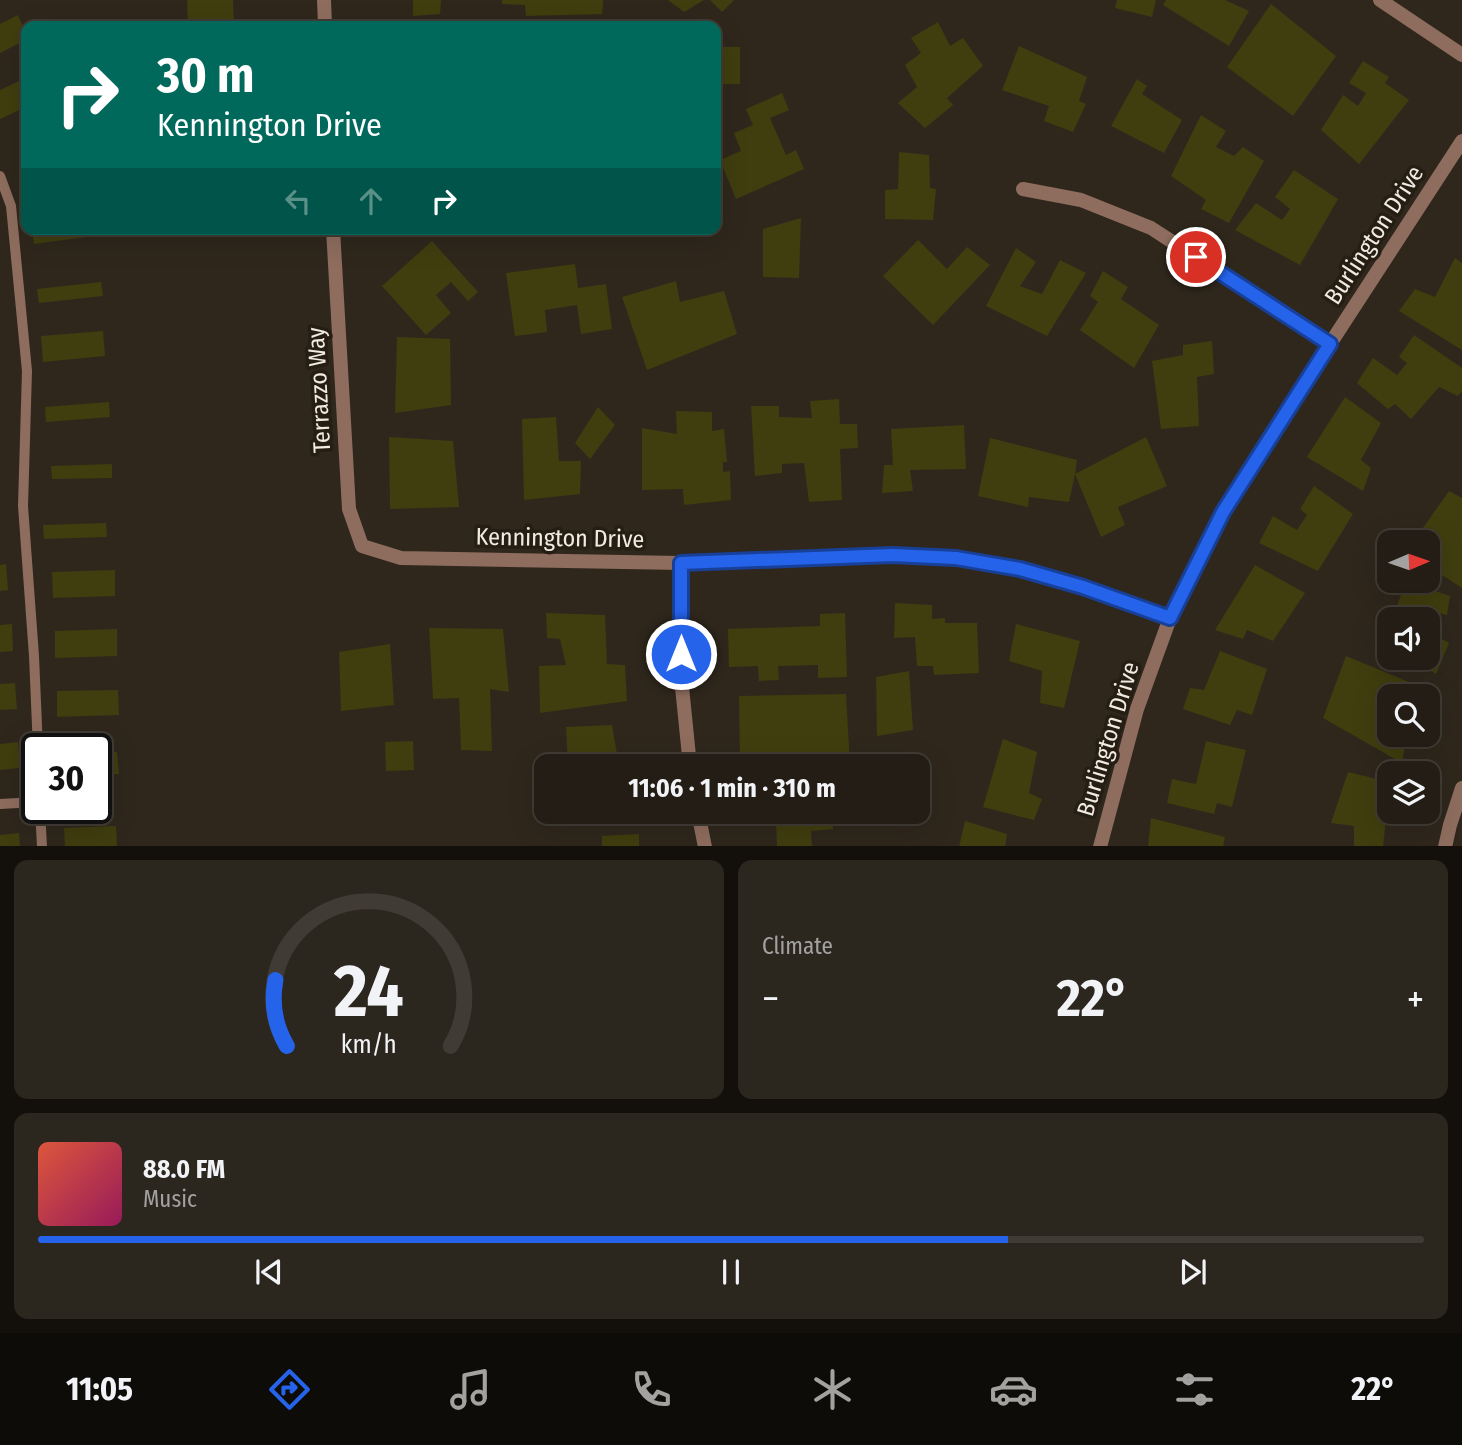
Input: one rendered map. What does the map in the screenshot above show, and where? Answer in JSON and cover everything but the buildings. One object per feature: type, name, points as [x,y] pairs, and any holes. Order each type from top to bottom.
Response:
[{"type":"street","points":[[324,0],[325,21]]},
{"type":"street","points":[[1380,0],[1462,55]]},
{"type":"street","name":"Burlington Drive","points":[[1100,846],[1137,709],[1170,618],[1223,512],[1462,141]]},
{"type":"street","points":[[1023,189],[1081,200],[1151,228],[1330,344]]},
{"type":"street","name":"Terrazzo Way","points":[[333,235],[349,509],[362,546]]},
{"type":"street","name":"Kennington Drive","points":[[362,546],[401,558],[681,563],[893,555],[956,558],[1020,569],[1083,587],[1170,618]]},
{"type":"street","points":[[681,563],[681,677],[689,754]]},
{"type":"street","points":[[1445,846],[1462,788]]},
{"type":"street","points":[[700,824],[705,846]]},
{"type":"lane","points":[[0,176],[11,206],[27,371],[23,506],[37,733]]},
{"type":"lane","points":[[0,209],[11,206]]},
{"type":"lane","points":[[0,804],[21,803]]},
{"type":"lane","points":[[41,824],[42,846]]},
{"type":"route","points":[[681,654],[681,563],[893,555],[956,558],[1020,569],[1083,587],[1170,618],[1223,512],[1330,344],[1196,257]]}]
